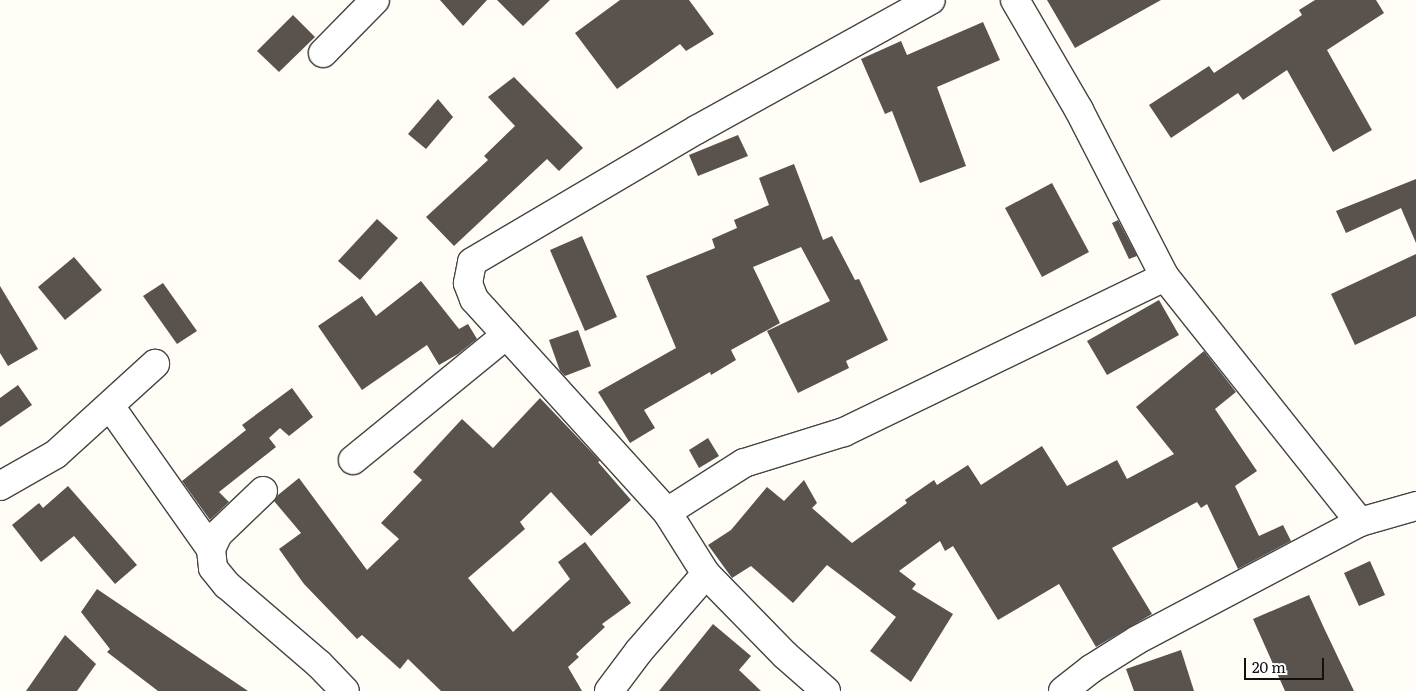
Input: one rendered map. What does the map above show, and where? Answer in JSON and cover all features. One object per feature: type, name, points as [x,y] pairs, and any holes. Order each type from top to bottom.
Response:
[{"type":"street","points":[[323,53],[375,0]]},
{"type":"street","points":[[826,691],[785,655],[706,574],[667,512],[474,300],[468,283],[472,262],[698,129],[931,0]]},
{"type":"street","points":[[1015,0],[1079,110],[1165,276],[1360,522]]},
{"type":"street","points":[[667,512],[744,463],[844,432],[1165,276]]},
{"type":"street","points":[[353,460],[506,335]]},
{"type":"street","points":[[0,486],[56,454],[155,364]]},
{"type":"street","points":[[110,406],[211,549],[213,568],[227,584],[319,664],[345,691]]},
{"type":"street","points":[[211,549],[218,534],[263,491]]},
{"type":"street","points":[[1063,691],[1091,669],[1137,640],[1360,522],[1416,506]]},
{"type":"street","points":[[609,691],[639,651],[706,574]]},
{"type":"building","points":[[440,0],[487,0],[463,26]]},
{"type":"building","points":[[497,0],[550,0],[523,26]]},
{"type":"building","points":[[620,0],[689,0],[714,34],[686,51],[680,44],[617,89],[575,33]]},
{"type":"building","points":[[1047,0],[1161,0],[1075,48]]},
{"type":"building","points":[[1315,0],[1376,0],[1384,13],[1327,50],[1372,130],[1333,152],[1287,70],[1243,100],[1238,93],[1171,138],[1149,105],[1209,66],[1214,73],[1302,15],[1299,10]]},
{"type":"building","points":[[293,15],[315,37],[279,72],[257,51]]},
{"type":"building","points":[[983,22],[1000,60],[937,87],[966,166],[920,183],[892,111],[885,114],[861,59],[901,41],[907,55]]},
{"type":"building","points":[[514,77],[583,148],[559,171],[547,159],[454,246],[426,217],[488,160],[484,156],[515,126],[488,97]]},
{"type":"building","points":[[438,99],[453,117],[426,149],[408,134]]},
{"type":"building","points":[[738,135],[748,156],[698,176],[689,155]]},
{"type":"building","points":[[794,164],[823,240],[832,236],[855,280],[859,279],[888,340],[846,361],[849,368],[798,393],[767,331],[830,301],[801,247],[753,267],[780,323],[731,350],[736,360],[711,375],[710,372],[644,410],[655,428],[630,443],[598,392],[676,348],[646,276],[715,248],[712,239],[737,228],[734,220],[769,205],[759,178]]},
{"type":"building","points":[[1416,179],[1416,243],[1401,208],[1346,233],[1336,211]]},
{"type":"building","points":[[1052,183],[1089,252],[1042,277],[1005,208]]},
{"type":"building","points":[[377,219],[398,238],[360,280],[338,261]]},
{"type":"building","points":[[1118,220],[1137,256],[1129,259],[1112,223]]},
{"type":"building","points":[[582,236],[617,317],[585,331],[550,250]]},
{"type":"building","points":[[1416,254],[1416,316],[1355,345],[1331,294]]},
{"type":"building","points":[[74,257],[102,290],[65,320],[38,287]]},
{"type":"building","points":[[421,281],[459,329],[468,324],[477,339],[458,354],[439,365],[427,345],[362,390],[318,326],[362,296],[376,316]]},
{"type":"building","points":[[163,283],[197,331],[177,344],[143,296]]},
{"type":"building","points":[[0,286],[38,349],[8,366],[0,353]]},
{"type":"building","points":[[1159,300],[1179,335],[1107,375],[1087,341]]},
{"type":"building","points":[[578,330],[591,366],[565,376],[560,371],[549,340]]},
{"type":"building","points":[[1204,351],[1236,392],[1215,409],[1257,471],[1235,486],[1259,536],[1283,525],[1291,541],[1238,569],[1207,504],[1201,508],[1197,502],[1112,548],[1152,614],[1096,647],[1059,584],[998,620],[953,546],[945,551],[940,541],[899,571],[916,584],[912,589],[953,614],[911,682],[870,651],[896,617],[827,565],[793,603],[751,566],[732,578],[708,545],[731,530],[767,487],[784,501],[804,480],[817,503],[812,508],[852,543],[907,503],[905,500],[934,480],[937,485],[968,465],[981,485],[1042,446],[1067,486],[1117,460],[1127,479],[1174,454],[1136,407]]},
{"type":"building","points":[[18,385],[32,405],[0,427],[0,398]]},
{"type":"building","points":[[292,388],[313,417],[289,436],[280,428],[269,438],[276,447],[219,492],[229,502],[210,520],[182,481],[246,430],[242,425]]},
{"type":"building","points":[[540,398],[600,461],[598,462],[631,500],[591,536],[551,492],[520,522],[525,529],[468,578],[513,632],[570,579],[558,562],[585,542],[631,603],[602,624],[605,627],[576,654],[579,657],[568,667],[582,691],[441,691],[408,659],[400,669],[362,635],[357,639],[304,584],[279,549],[301,533],[274,501],[278,495],[299,478],[367,570],[399,539],[381,523],[422,480],[413,472],[462,419],[493,448]]},
{"type":"building","points":[[708,438],[719,456],[699,468],[689,450]]},
{"type":"building","points":[[68,486],[137,565],[115,584],[74,536],[41,562],[12,525],[39,503],[43,508]]},
{"type":"building","points":[[1370,561],[1385,595],[1359,606],[1344,573]]},
{"type":"building","points":[[97,589],[248,691],[158,691],[107,652],[110,649],[81,612]]},
{"type":"building","points":[[1309,595],[1354,691],[1285,691],[1253,619]]},
{"type":"building","points":[[713,624],[751,656],[739,670],[761,691],[659,691]]},
{"type":"building","points":[[65,635],[96,664],[77,691],[26,691]]},
{"type":"building","points":[[1181,650],[1194,691],[1134,691],[1126,669]]}]
